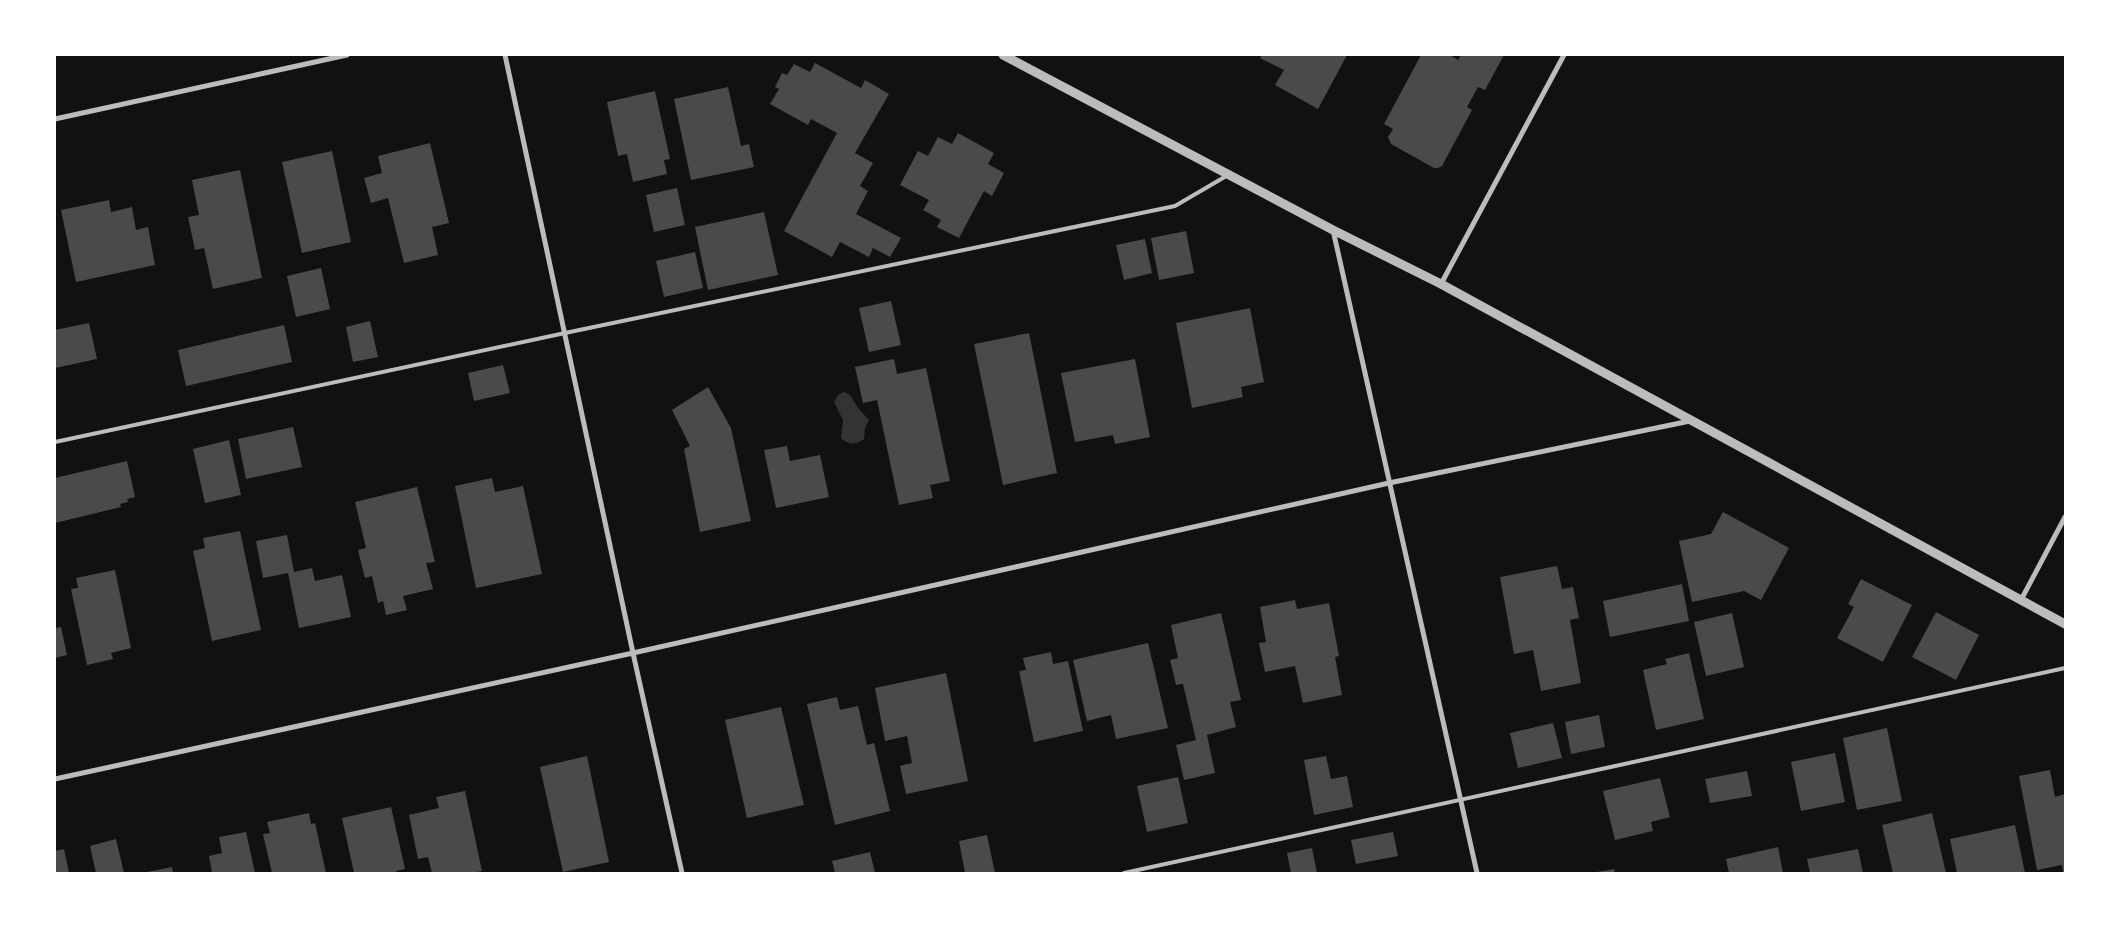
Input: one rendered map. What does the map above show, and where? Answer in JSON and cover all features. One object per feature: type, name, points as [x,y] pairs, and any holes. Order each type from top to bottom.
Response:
[{"type":"street","points":[[55,119],[348,55]]},
{"type":"street","points":[[505,55],[682,873]]},
{"type":"street","points":[[1002,55],[1333,230],[1441,284],[2065,624]]},
{"type":"street","points":[[1441,284],[1564,55]]},
{"type":"street","points":[[1333,230],[1477,873]]},
{"type":"street","points":[[55,779],[633,653],[1389,483],[1693,420]]},
{"type":"street","points":[[2020,600],[2065,517]]},
{"type":"lane","points":[[55,442],[565,333],[1175,206],[1228,175]]},
{"type":"lane","points":[[1124,873],[2065,668]]},
{"type":"shaded area","points":[[844,392],[850,395],[869,420],[865,428],[864,439],[855,443],[846,442],[841,438],[843,420],[834,402],[838,395]]},
{"type":"building","points":[[1262,55],[1347,55],[1318,109],[1275,85],[1284,70],[1260,58]]},
{"type":"building","points":[[1421,55],[1450,55],[1458,60],[1461,55],[1504,55],[1485,90],[1478,87],[1467,107],[1472,110],[1442,166],[1438,168],[1434,168],[1391,144],[1388,137],[1393,129],[1384,124]]},
{"type":"building","points":[[815,63],[861,88],[865,80],[889,94],[855,153],[873,163],[860,186],[868,191],[856,214],[901,238],[890,257],[873,248],[869,257],[840,242],[832,257],[784,231],[837,133],[811,119],[808,125],[770,104],[779,89],[775,87],[782,73],[787,75],[794,64],[810,72]]},
{"type":"building","points":[[728,87],[741,146],[749,144],[754,167],[691,180],[674,99]]},
{"type":"building","points":[[655,91],[670,159],[664,160],[667,174],[633,182],[627,154],[618,156],[607,102]]},
{"type":"building","points":[[958,133],[994,153],[988,164],[1004,173],[992,196],[984,191],[959,238],[937,227],[941,220],[923,210],[929,200],[900,185],[918,151],[928,156],[938,137],[952,144]]},
{"type":"building","points":[[430,143],[449,223],[432,227],[438,255],[404,263],[388,198],[371,203],[364,178],[382,173],[378,156]]},
{"type":"building","points":[[332,151],[351,242],[302,253],[282,162]]},
{"type":"building","points":[[240,170],[262,278],[213,289],[204,248],[195,250],[188,217],[199,215],[192,180]]},
{"type":"building","points":[[677,188],[685,225],[654,232],[646,195]]},
{"type":"building","points":[[109,200],[111,212],[132,207],[136,230],[148,227],[155,265],[76,282],[61,210]]},
{"type":"building","points":[[764,212],[778,275],[708,290],[695,227]]},
{"type":"building","points":[[1186,231],[1194,273],[1159,280],[1151,238]]},
{"type":"building","points":[[1145,239],[1152,273],[1124,280],[1116,245]]},
{"type":"building","points":[[695,252],[703,288],[664,297],[656,261]]},
{"type":"building","points":[[321,268],[330,309],[296,317],[287,276]]},
{"type":"building","points":[[891,301],[901,345],[869,352],[859,308]]},
{"type":"building","points":[[1250,308],[1264,382],[1241,387],[1243,397],[1192,408],[1176,323]]},
{"type":"building","points":[[370,321],[378,357],[353,362],[346,327]]},
{"type":"building","points":[[89,323],[97,359],[55,368],[55,330]]},
{"type":"building","points":[[284,325],[292,362],[186,386],[178,350]]},
{"type":"building","points":[[1029,333],[1057,473],[1003,485],[974,344]]},
{"type":"building","points":[[894,359],[897,374],[926,368],[950,481],[930,485],[933,498],[899,505],[877,400],[863,403],[855,367]]},
{"type":"building","points":[[1135,359],[1150,437],[1115,444],[1113,435],[1075,442],[1061,373]]},
{"type":"building","points":[[503,365],[510,393],[474,401],[468,373]]},
{"type":"building","points":[[708,387],[731,428],[751,521],[700,532],[684,449],[690,446],[672,410]]},
{"type":"building","points":[[293,427],[302,467],[246,479],[238,439]]},
{"type":"building","points":[[229,440],[241,495],[205,503],[193,449]]},
{"type":"building","points":[[787,446],[790,461],[820,455],[829,497],[776,508],[764,450]]},
{"type":"building","points":[[127,461],[135,497],[127,499],[128,502],[120,504],[121,507],[55,523],[55,478]]},
{"type":"building","points":[[492,478],[495,492],[523,486],[542,574],[476,588],[455,486]]},
{"type":"building","points":[[417,487],[435,562],[426,563],[433,589],[403,596],[407,610],[386,615],[383,601],[378,603],[372,576],[365,578],[358,550],[366,548],[355,502]]},
{"type":"building","points":[[1723,512],[1789,548],[1761,600],[1744,591],[1692,602],[1679,541],[1711,534]]},
{"type":"building","points":[[240,531],[261,630],[212,641],[193,551],[205,548],[203,538]]},
{"type":"building","points":[[287,535],[294,572],[312,568],[315,581],[342,575],[351,617],[299,628],[288,573],[263,578],[256,541]]},
{"type":"building","points":[[1557,566],[1562,589],[1573,587],[1579,618],[1570,620],[1581,683],[1541,691],[1533,650],[1514,654],[1500,577]]},
{"type":"building","points":[[115,570],[131,648],[111,653],[113,659],[87,665],[71,589],[78,588],[76,578]]},
{"type":"building","points":[[1861,579],[1912,605],[1883,662],[1837,638],[1854,607],[1848,604]]},
{"type":"building","points":[[1682,584],[1689,621],[1610,637],[1603,601]]},
{"type":"building","points":[[1295,600],[1297,609],[1329,603],[1339,656],[1335,657],[1342,695],[1303,703],[1295,666],[1265,672],[1259,643],[1266,642],[1260,607]]},
{"type":"building","points":[[1936,612],[1979,635],[1956,680],[1912,657]]},
{"type":"building","points":[[1221,613],[1241,700],[1230,702],[1236,727],[1207,735],[1215,773],[1184,780],[1176,745],[1196,740],[1183,684],[1176,685],[1170,660],[1178,658],[1171,625]]},
{"type":"building","points":[[1732,613],[1744,667],[1706,676],[1694,622]]},
{"type":"building","points":[[61,627],[67,655],[55,658],[55,628]]},
{"type":"building","points":[[1148,643],[1168,728],[1116,739],[1111,715],[1087,721],[1073,660]]},
{"type":"building","points":[[1051,652],[1053,664],[1068,661],[1083,731],[1034,742],[1019,671],[1026,670],[1023,658]]},
{"type":"building","points":[[1689,653],[1704,719],[1656,730],[1643,670],[1667,664],[1665,659]]},
{"type":"building","points":[[946,673],[968,781],[906,794],[900,766],[912,763],[907,736],[885,741],[875,688]]},
{"type":"building","points":[[837,697],[840,710],[858,706],[867,745],[874,743],[890,811],[835,825],[807,704]]},
{"type":"building","points":[[781,707],[804,805],[747,818],[725,720]]},
{"type":"building","points":[[1599,715],[1605,747],[1571,754],[1565,722]]},
{"type":"building","points":[[1553,723],[1562,758],[1518,768],[1510,733]]},
{"type":"building","points":[[1887,728],[1902,801],[1857,810],[1843,738]]},
{"type":"building","points":[[1835,753],[1845,802],[1801,811],[1791,762]]},
{"type":"building","points":[[587,756],[609,862],[563,872],[540,767]]},
{"type":"building","points":[[1326,756],[1331,779],[1347,776],[1353,807],[1314,815],[1304,760]]},
{"type":"building","points":[[2050,770],[2055,797],[2065,794],[2065,873],[2063,873],[2062,865],[2037,870],[2019,776]]},
{"type":"building","points":[[1747,771],[1752,796],[1710,803],[1705,779]]},
{"type":"building","points":[[1178,777],[1188,823],[1147,832],[1137,786]]},
{"type":"building","points":[[1660,778],[1670,817],[1651,822],[1653,831],[1615,840],[1603,791]]},
{"type":"building","points":[[465,791],[482,871],[472,873],[432,873],[428,857],[418,859],[409,815],[439,808],[436,797]]},
{"type":"building","points":[[391,807],[405,869],[396,871],[396,873],[354,873],[342,818]]},
{"type":"building","points":[[309,813],[311,824],[315,823],[326,873],[272,873],[263,834],[270,833],[267,822]]},
{"type":"building","points":[[1932,813],[1946,873],[1893,873],[1882,825]]},
{"type":"building","points":[[2015,825],[2025,873],[1957,873],[1950,839]]},
{"type":"building","points":[[246,832],[255,873],[212,873],[209,856],[222,853],[219,837]]},
{"type":"building","points":[[1393,832],[1398,856],[1356,864],[1351,840]]},
{"type":"building","points":[[987,835],[995,873],[965,873],[959,841]]},
{"type":"building","points":[[116,839],[124,873],[96,873],[90,846]]},
{"type":"building","points":[[1778,847],[1783,873],[1729,873],[1726,859]]},
{"type":"building","points":[[1312,848],[1317,873],[1291,873],[1287,853]]},
{"type":"building","points":[[64,849],[69,873],[55,873],[55,851]]},
{"type":"building","points":[[1858,849],[1863,873],[1810,873],[1807,859]]},
{"type":"building","points":[[870,852],[875,873],[835,873],[832,861]]},
{"type":"building","points":[[172,867],[173,873],[147,873],[147,872]]},
{"type":"building","points":[[1614,869],[1615,873],[1597,872]]}]
